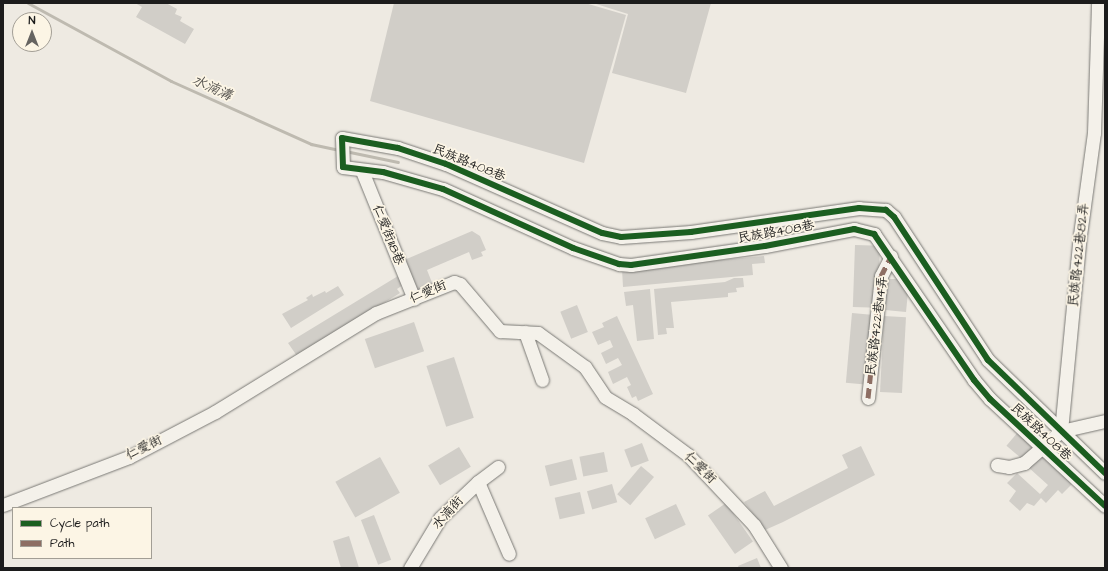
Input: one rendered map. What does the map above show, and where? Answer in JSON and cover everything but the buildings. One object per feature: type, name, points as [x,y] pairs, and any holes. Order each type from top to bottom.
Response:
[{"type":"street","name":"民族路422巷82弄","points":[[1061,431],[1080,229],[1094,133],[1098,3]]},
{"type":"street","name":"民族路408巷","points":[[1105,473],[988,360],[894,217],[886,210],[859,208],[691,232],[621,237],[602,234],[446,164],[398,148],[342,138],[343,166],[362,171],[383,172],[443,189],[573,248],[619,264],[631,265],[764,246],[854,230],[874,234],[891,256],[974,380],[990,399],[1105,506]]},
{"type":"street","name":"仁愛街118巷","points":[[362,171],[414,299]]},
{"type":"street","name":"民族路422巷114弄","points":[[868,398],[882,276],[891,256]]},
{"type":"street","name":"仁愛街","points":[[3,505],[129,457],[215,412],[376,313],[454,282],[460,284],[500,331],[538,334],[585,367],[605,397],[633,414],[688,455],[754,526],[781,568]]},
{"type":"street","points":[[525,332],[542,380]]},
{"type":"street","points":[[997,466],[1009,467],[1024,463],[1061,431],[1105,421]]},
{"type":"street","name":"水湳街","points":[[410,568],[440,518],[478,482],[498,467]]},
{"type":"street","points":[[478,482],[509,554]]},
{"type":"waterway","name":"水湳溝","points":[[28,3],[171,81],[311,144],[340,150]]},
{"type":"waterway","name":"水湳溝","points":[[345,151],[398,162]]},
{"type":"marked path","points":[[868,398],[881,276],[891,256]]},
{"type":"cycle path","points":[[1105,473],[988,360],[894,217],[886,210],[859,208],[691,232],[621,237],[602,233],[446,164],[398,148],[342,138],[343,167],[383,172],[443,189],[573,248],[619,264],[631,265],[765,246],[854,229],[874,234],[974,380],[990,399],[1105,506]]}]
